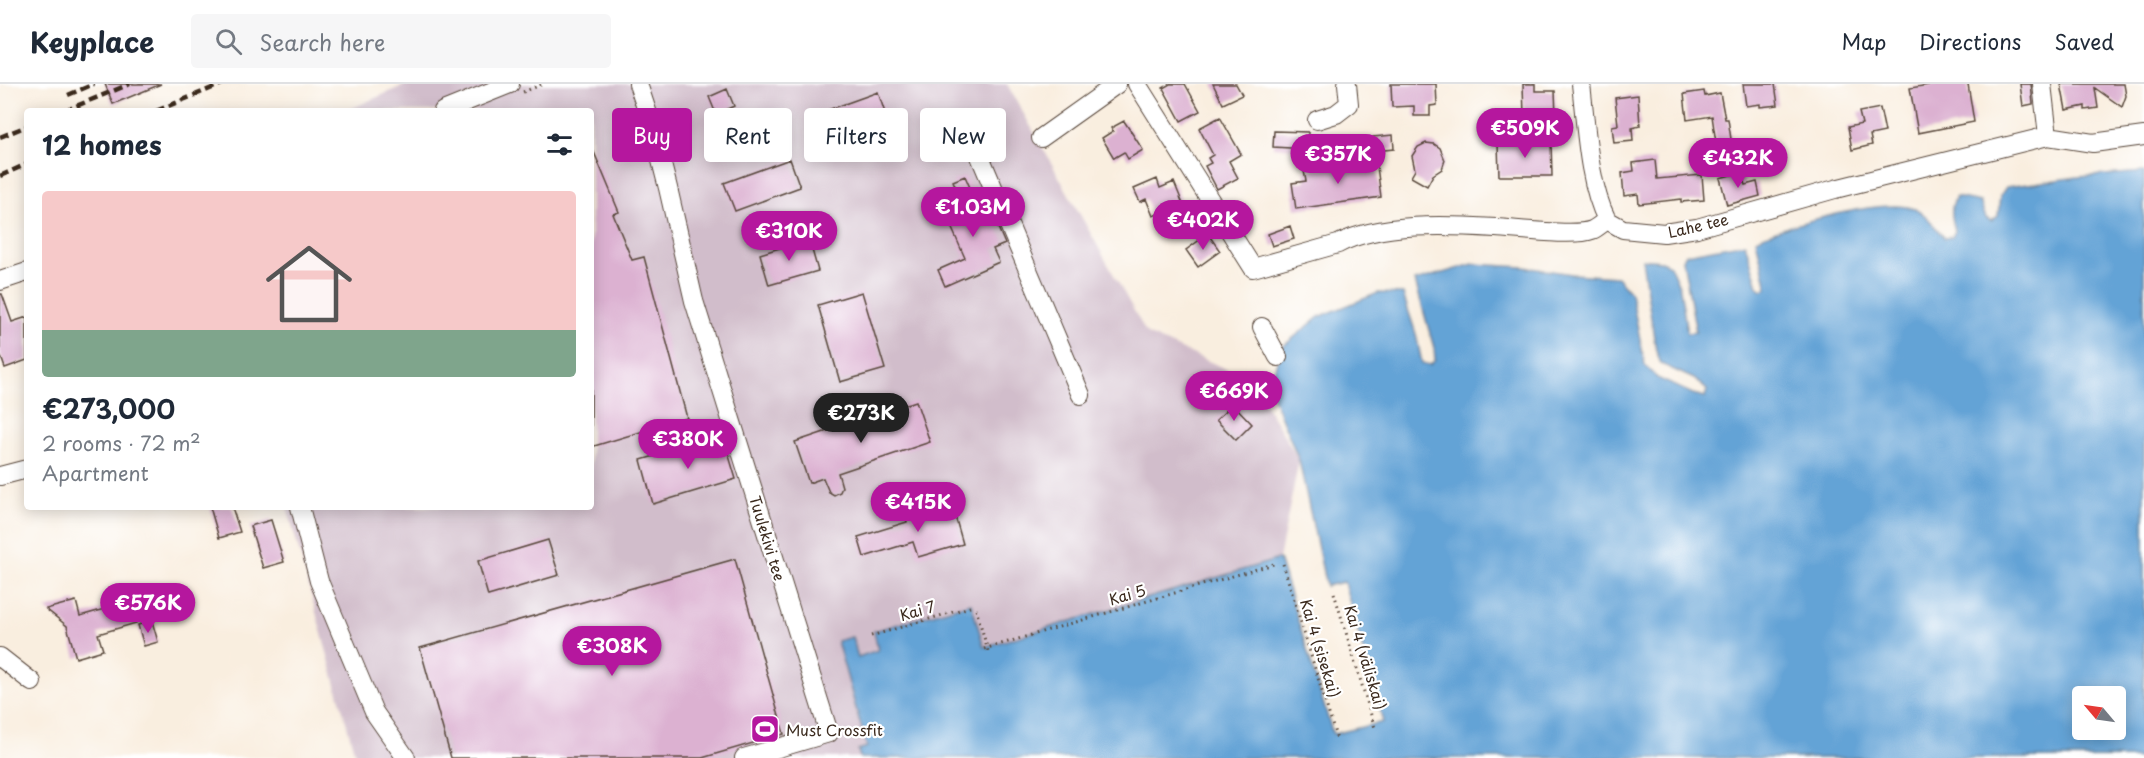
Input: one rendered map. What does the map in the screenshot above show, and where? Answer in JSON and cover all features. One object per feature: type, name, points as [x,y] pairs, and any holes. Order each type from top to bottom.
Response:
[{"type":"street","points":[[450,108],[510,84]]},
{"type":"street","name":"Tuulekivi tee","points":[[638,84],[653,129],[694,301],[829,733],[744,758]]},
{"type":"street","points":[[1041,138],[1117,84]]},
{"type":"street","points":[[1137,84],[1253,268],[1389,228],[1470,226],[1564,233],[1591,231],[1607,220],[1602,210],[1589,156],[1581,84]]},
{"type":"street","points":[[1317,120],[1336,114],[1349,104],[1347,84]]},
{"type":"street","points":[[2042,84],[2048,136]]},
{"type":"street","name":"Lahe tee","points":[[1607,220],[1623,229],[1664,233],[1697,228],[1835,189],[2048,136],[2093,143],[2144,136]]},
{"type":"street","points":[[982,162],[1081,395]]},
{"type":"street","points":[[0,281],[24,273]]},
{"type":"street","points":[[1262,327],[1278,357]]},
{"type":"street","points":[[0,477],[24,470]]},
{"type":"street","points":[[301,510],[319,581],[374,712],[406,758]]},
{"type":"street","points":[[0,657],[32,682]]},
{"type":"path","name":"Kai 5","points":[[976,609],[986,650],[1277,563]]},
{"type":"path","name":"Kai 4 (sisekai)","points":[[1283,564],[1337,740]]},
{"type":"path","name":"Kai 4 (väliskai)","points":[[1335,593],[1375,728]]},
{"type":"path","name":"Kai 7","points":[[871,636],[969,607]]},
{"type":"shaded area","points":[[407,84],[1007,84],[1147,334],[1242,376],[1259,394],[1299,460],[1279,559],[984,648],[874,631],[879,650],[858,657],[867,747],[858,750],[860,758],[356,758],[288,510],[594,510],[594,108],[353,108]]},
{"type":"water","points":[[2144,172],[2144,758],[860,758],[858,750],[867,747],[837,641],[852,637],[858,657],[878,650],[874,631],[971,603],[984,647],[1279,559],[1333,734],[1383,722],[1344,582],[1326,586],[1299,460],[1269,388],[1281,348],[1319,317],[1378,293],[1403,294],[1416,334],[1422,363],[1430,365],[1435,360],[1434,348],[1415,281],[1473,264],[1617,277],[1631,293],[1645,365],[1657,378],[1705,397],[1707,390],[1694,379],[1661,364],[1656,351],[1642,259],[1661,261],[1670,265],[1680,288],[1687,333],[1696,332],[1683,260],[1686,254],[1745,243],[1758,286],[1762,290],[1767,288],[1756,239],[1836,214],[1900,206],[1915,209],[1928,218],[1945,238],[1952,237],[1955,231],[1952,210],[1956,197],[1980,202],[1986,218],[1991,221],[1998,216],[2000,196],[2006,187],[2078,177]]},
{"type":"building","points":[[105,84],[161,84],[113,104]]},
{"type":"building","points":[[1170,84],[1185,84],[1200,111],[1181,121],[1163,88]]},
{"type":"building","points":[[1213,84],[1236,84],[1242,95],[1223,104]]},
{"type":"building","points":[[1391,84],[1436,84],[1437,105],[1430,106],[1430,116],[1414,116],[1414,106],[1392,107]]},
{"type":"building","points":[[1523,84],[1535,84],[1535,91],[1555,91],[1556,115],[1524,116]]},
{"type":"building","points":[[1743,84],[1775,84],[1778,105],[1746,106]]},
{"type":"building","points":[[1935,84],[1968,84],[1974,122],[1918,133],[1910,88]]},
{"type":"building","points":[[2020,84],[2031,84],[2033,104],[2023,106]]},
{"type":"building","points":[[2061,84],[2124,84],[2126,96],[2122,107],[2095,88],[2098,108],[2085,110],[2085,106],[2066,110]]},
{"type":"building","points":[[727,89],[734,106],[714,108],[709,97]]},
{"type":"building","points":[[1704,91],[1705,96],[1720,93],[1725,119],[1728,119],[1732,146],[1717,149],[1712,116],[1687,120],[1684,94]]},
{"type":"building","points":[[878,92],[883,108],[833,108]]},
{"type":"building","points":[[1638,95],[1640,126],[1632,128],[1633,141],[1614,143],[1612,126],[1618,125],[1615,98]]},
{"type":"building","points":[[1880,108],[1885,132],[1870,135],[1872,145],[1852,150],[1848,127],[1862,124],[1859,112]]},
{"type":"building","points":[[1220,117],[1241,154],[1229,161],[1238,178],[1217,189],[1205,166],[1211,163],[1208,158],[1213,155],[1199,128]]},
{"type":"building","points":[[1124,121],[1143,150],[1128,159],[1124,152],[1114,158],[1102,138],[1113,131],[1111,128]]},
{"type":"building","points":[[1274,131],[1308,132],[1308,149],[1273,147]]},
{"type":"building","points":[[1393,135],[1394,149],[1374,151],[1373,137]]},
{"type":"building","points":[[1551,142],[1552,176],[1499,176],[1498,143]]},
{"type":"building","points":[[1426,143],[1440,148],[1445,160],[1442,169],[1433,175],[1427,186],[1411,177],[1415,170],[1412,156],[1418,147]]},
{"type":"building","points":[[594,152],[619,212],[613,214],[632,260],[644,257],[687,418],[594,446]]},
{"type":"building","points":[[1376,159],[1381,197],[1296,209],[1292,183],[1306,181],[1304,171]]},
{"type":"building","points":[[1655,160],[1657,179],[1702,175],[1704,200],[1681,202],[1681,199],[1639,204],[1638,194],[1624,196],[1622,173],[1634,171],[1633,163]]},
{"type":"building","points":[[782,162],[791,162],[800,187],[735,211],[724,183]]},
{"type":"building","points":[[1741,172],[1745,185],[1757,182],[1760,196],[1727,205],[1720,178]]},
{"type":"building","points":[[965,176],[980,211],[989,207],[1005,244],[993,249],[999,262],[945,286],[938,270],[965,258],[950,224],[968,216],[953,181]]},
{"type":"building","points":[[1157,179],[1160,188],[1174,182],[1183,204],[1153,216],[1146,199],[1140,202],[1134,189]]},
{"type":"building","points":[[1290,226],[1294,239],[1272,246],[1268,234]]},
{"type":"building","points":[[1208,234],[1220,251],[1198,267],[1186,250]]},
{"type":"building","points":[[809,239],[818,271],[769,285],[760,254]]},
{"type":"building","points":[[862,292],[885,369],[840,382],[818,305]]},
{"type":"building","points":[[0,294],[2,294],[12,322],[24,318],[24,361],[5,368],[0,354]]},
{"type":"building","points":[[916,401],[930,442],[838,473],[842,487],[840,492],[834,495],[829,492],[823,478],[809,483],[795,442]]},
{"type":"building","points":[[1233,404],[1252,424],[1236,440],[1216,420]]},
{"type":"building","points":[[723,436],[736,479],[653,504],[641,460]]},
{"type":"building","points":[[951,502],[963,544],[918,557],[913,542],[864,557],[858,537],[907,522],[906,516]]},
{"type":"building","points":[[211,510],[233,510],[240,532],[219,538]]},
{"type":"building","points":[[271,520],[284,562],[263,568],[250,526]]},
{"type":"building","points":[[548,540],[559,575],[488,596],[478,561]]},
{"type":"building","points":[[735,559],[784,734],[702,758],[451,758],[420,648]]},
{"type":"building","points":[[76,601],[80,616],[130,602],[136,623],[98,634],[103,650],[76,658],[67,626],[46,609]]},
{"type":"building","points":[[152,621],[158,642],[144,646],[138,625]]},
{"type":"railway","points":[[68,95],[94,84]]},
{"type":"railway","points":[[71,108],[130,84]]},
{"type":"railway","points":[[163,108],[222,84]]},
{"type":"railway","points":[[0,137],[24,127]]},
{"type":"railway","points":[[0,176],[24,165]]},
{"type":"place","name":"Must Crossfit","points":[[765,729]]}]
